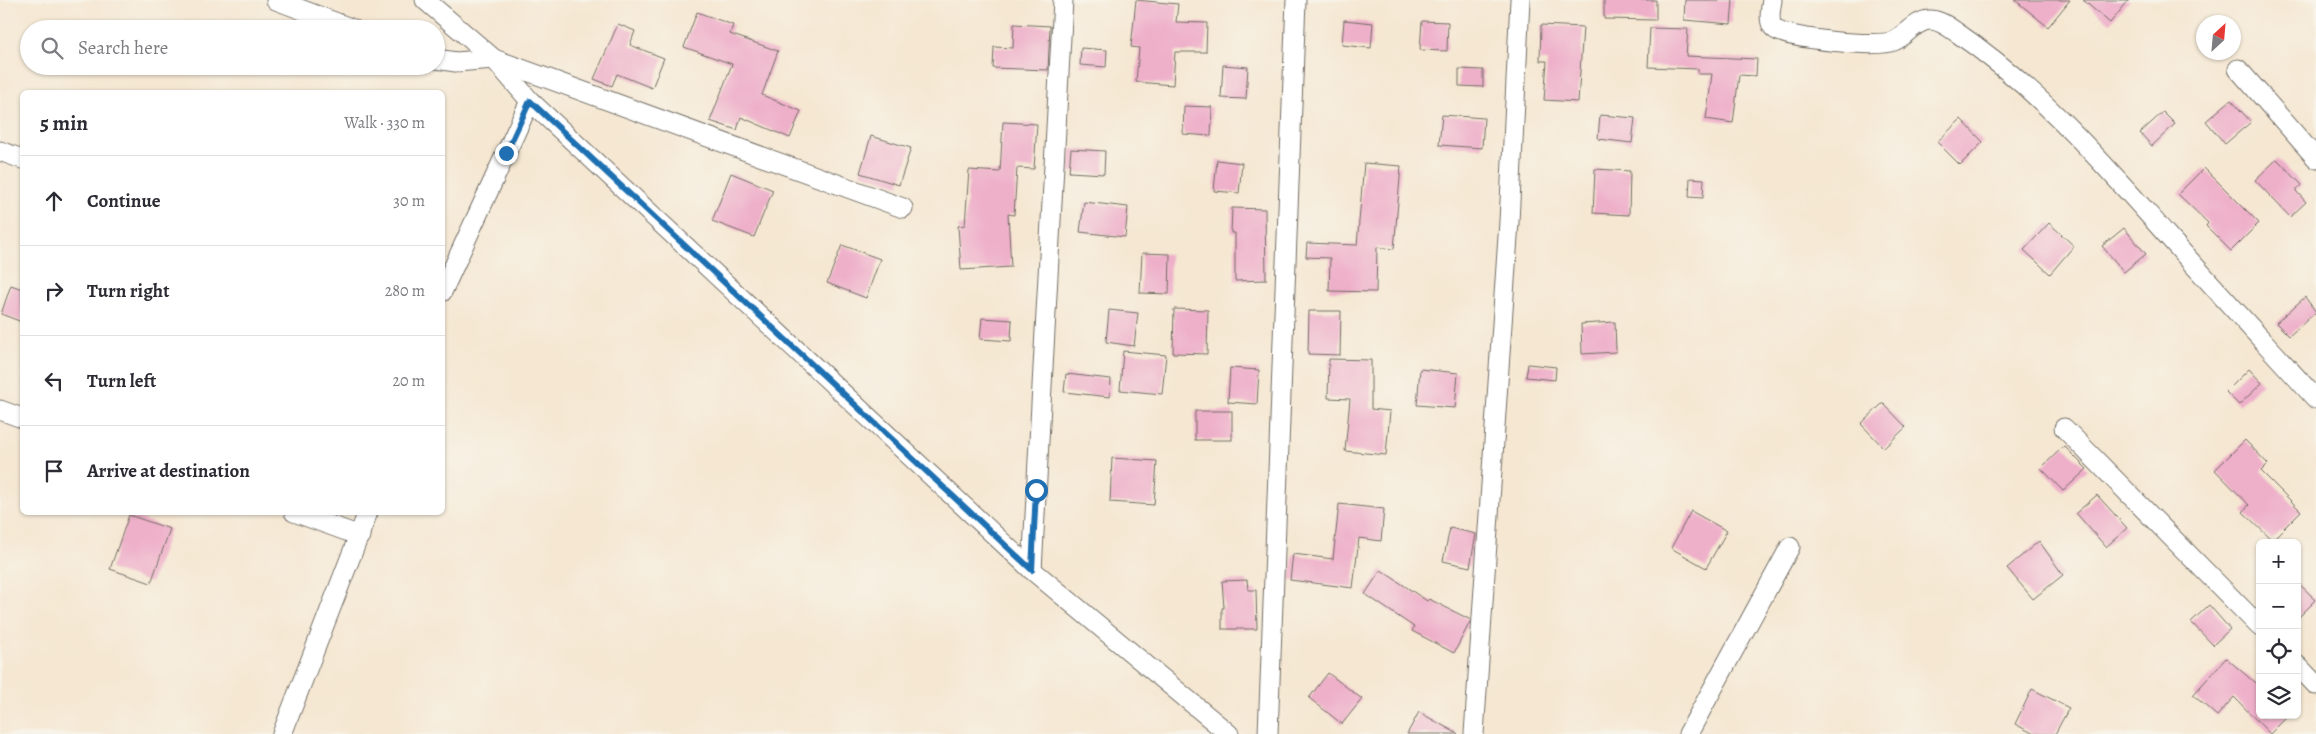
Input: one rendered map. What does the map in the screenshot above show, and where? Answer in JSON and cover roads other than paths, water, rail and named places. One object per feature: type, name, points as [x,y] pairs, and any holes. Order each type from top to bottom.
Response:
[{"type":"street","points":[[276,0],[329,20]]},
{"type":"street","points":[[425,0],[494,59],[530,101],[1032,570],[1229,734]]},
{"type":"street","points":[[1032,570],[1063,0]]},
{"type":"street","points":[[1268,734],[1296,0]]},
{"type":"street","points":[[1474,734],[1509,222],[1520,0]]},
{"type":"street","points":[[1772,0],[1771,25],[1775,30],[1784,33],[1826,40],[1879,44],[1894,41],[1918,23],[1929,20],[1940,22],[1974,45],[2005,69],[2090,147],[2316,399]]},
{"type":"street","points":[[445,60],[456,62],[494,59],[903,208]]},
{"type":"street","points":[[2238,69],[2316,158]]},
{"type":"street","points":[[445,285],[530,101]]},
{"type":"street","points":[[0,151],[20,158]]},
{"type":"street","points":[[0,410],[20,417]]},
{"type":"street","points":[[2064,428],[2256,623]]},
{"type":"street","points":[[302,515],[360,536]]},
{"type":"street","points":[[282,734],[367,515]]},
{"type":"street","points":[[1688,734],[1790,547]]},
{"type":"street","points":[[2301,669],[2316,685]]}]
